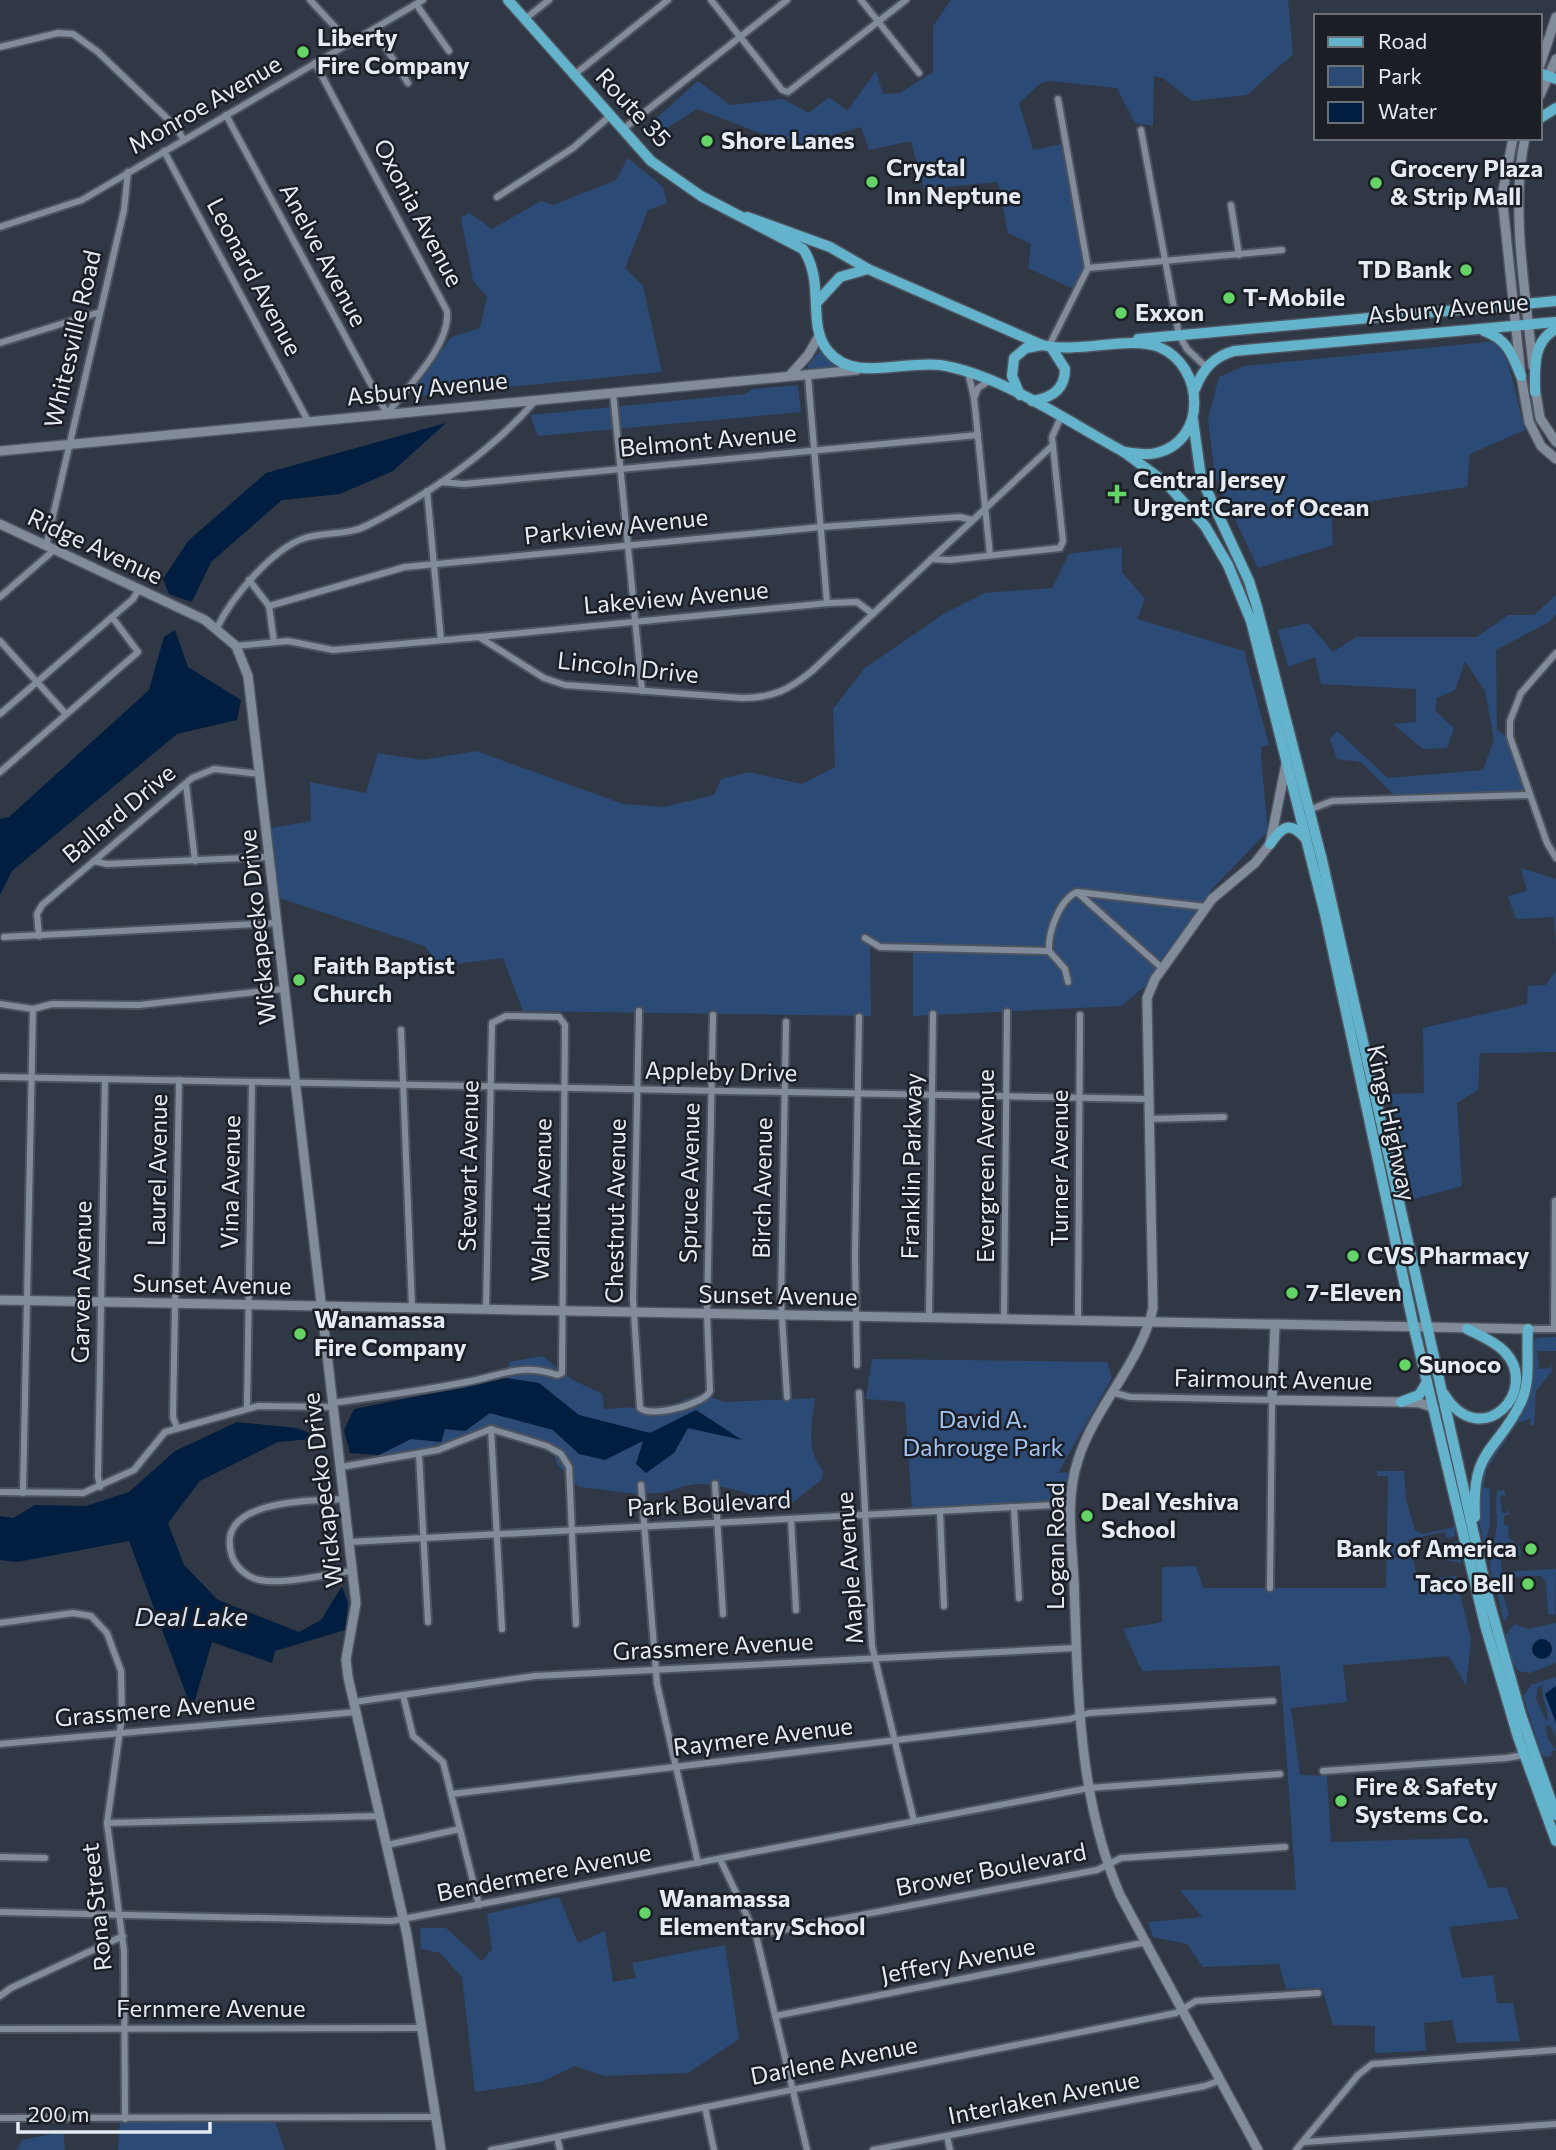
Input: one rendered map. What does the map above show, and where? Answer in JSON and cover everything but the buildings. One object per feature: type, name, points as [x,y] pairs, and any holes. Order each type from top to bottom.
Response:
[{"type":"main road","name":"Route 35","points":[[508,0],[651,160],[686,188],[747,218]]},
{"type":"main road","points":[[747,218],[830,247],[868,269],[1048,345],[1065,369],[1062,385],[1049,397],[1031,401],[968,372],[915,364],[858,370],[834,357],[819,335],[818,301],[812,262],[803,249],[747,218]]},
{"type":"main road","points":[[818,301],[840,277],[868,269]]},
{"type":"main road","name":"Asbury Avenue","points":[[1048,345],[1556,301]]},
{"type":"main road","name":"Asbury Avenue","points":[[1206,367],[1217,358],[1234,351],[1556,322]]},
{"type":"main road","points":[[1477,328],[1502,339],[1521,376]]},
{"type":"main road","points":[[1535,392],[1537,351],[1543,340],[1556,329]]},
{"type":"main road","points":[[1020,395],[1012,376],[1014,358],[1026,348],[1048,345],[1083,349],[1136,344],[1159,347],[1181,363],[1195,389]]},
{"type":"main road","points":[[1195,389],[1206,367]]},
{"type":"main road","name":"Kings Highway","points":[[1195,389],[1193,420],[1201,478],[1249,581],[1510,1682],[1556,1815]]},
{"type":"main road","name":"Kings Highway","points":[[1031,401],[1124,452],[1167,483],[1212,536],[1228,565],[1251,621],[1286,757],[1305,811],[1308,841],[1414,1328],[1485,1625],[1524,1755],[1556,1841]]},
{"type":"main road","points":[[1124,452],[1148,455],[1162,451],[1181,437],[1193,420]]},
{"type":"main road","points":[[1270,844],[1282,828],[1289,825],[1297,828],[1308,841]]},
{"type":"main road","points":[[1441,1389],[1457,1412],[1475,1419],[1497,1413],[1513,1395],[1516,1375],[1509,1357],[1495,1343],[1466,1329]]},
{"type":"main road","points":[[1476,1539],[1474,1490],[1478,1467],[1522,1399],[1526,1385],[1528,1329]]},
{"type":"main road","points":[[1401,1402],[1419,1395],[1427,1382]]},
{"type":"street","points":[[310,0],[350,43]]},
{"type":"street","name":"Monroe Avenue","points":[[0,227],[73,204],[423,0]]},
{"type":"street","points":[[525,19],[549,0]]},
{"type":"street","points":[[574,75],[668,0]]},
{"type":"street","points":[[711,0],[782,90],[791,91],[906,0]]},
{"type":"street","points":[[622,130],[787,0]]},
{"type":"street","points":[[861,0],[919,73]]},
{"type":"street","points":[[415,4],[449,51]]},
{"type":"street","points":[[1542,59],[1556,17]]},
{"type":"street","points":[[374,29],[408,83]]},
{"type":"street","points":[[0,47],[58,33],[81,38],[176,127],[184,140]]},
{"type":"street","points":[[1548,76],[1556,59]]},
{"type":"street","name":"Oxonia Avenue","points":[[315,63],[447,311],[447,326],[440,345],[387,414]]},
{"type":"street","points":[[1048,345],[1088,268],[1058,99]]},
{"type":"street","name":"Anelve Avenue","points":[[226,115],[387,414]]},
{"type":"street","points":[[497,197],[573,148],[610,116]]},
{"type":"street","points":[[1140,130],[1179,335],[1187,349],[1206,367]]},
{"type":"street","points":[[1512,140],[1503,196],[1521,376],[1529,422],[1541,446],[1556,459]]},
{"type":"street","points":[[1525,140],[1518,179],[1535,392],[1540,418],[1556,442]]},
{"type":"street","name":"Leonard Avenue","points":[[164,151],[309,421]]},
{"type":"street","points":[[1509,151],[1510,170],[1518,179]]},
{"type":"street","name":"Whitesville Road","points":[[50,548],[69,444],[124,210],[128,172]]},
{"type":"street","points":[[1231,205],[1239,255]]},
{"type":"street","points":[[1088,268],[1282,250]]},
{"type":"street","points":[[0,343],[100,312]]},
{"type":"street","points":[[791,374],[808,355],[819,335]]},
{"type":"street","name":"Asbury Avenue","points":[[0,451],[791,374],[808,376],[858,370]]},
{"type":"street","points":[[968,372],[974,398],[990,555]]},
{"type":"street","points":[[808,376],[827,603]]},
{"type":"street","points":[[974,398],[978,388],[989,381]]},
{"type":"street","points":[[613,392],[642,691]]},
{"type":"street","points":[[217,628],[230,600],[249,580],[300,540],[361,529],[427,491],[506,431],[536,399]]},
{"type":"street","points":[[931,559],[950,560],[1062,546],[1053,445],[1060,419]]},
{"type":"street","name":"Belmont Avenue","points":[[441,482],[464,484],[978,435]]},
{"type":"street","points":[[985,508],[1053,445]]},
{"type":"street","points":[[427,491],[441,640]]},
{"type":"street","name":"Lincoln Drive","points":[[479,637],[554,682],[742,698],[777,695],[795,685],[985,508]]},
{"type":"street","name":"Parkview Avenue","points":[[269,606],[379,572],[434,564],[821,527],[960,517],[972,520]]},
{"type":"street","name":"Ridge Avenue","points":[[0,524],[173,605]]},
{"type":"street","points":[[0,597],[50,548]]},
{"type":"street","points":[[249,580],[269,606],[274,642]]},
{"type":"street","points":[[0,714],[112,617],[139,589]]},
{"type":"street","name":"Lakeview Avenue","points":[[479,637],[827,603],[857,602],[873,614]]},
{"type":"street","name":"Wickapecko Drive","points":[[173,605],[217,628],[236,646],[250,683],[352,1571],[355,1614],[346,1659],[404,1919],[441,2150]]},
{"type":"street","points":[[0,772],[138,652],[112,617]]},
{"type":"street","points":[[236,646],[288,641],[333,650],[479,637]]},
{"type":"street","points":[[0,641],[66,714]]},
{"type":"street","points":[[1556,653],[1521,693],[1511,713],[1510,737],[1556,858]]},
{"type":"street","points":[[1270,844],[1286,757]]},
{"type":"street","name":"Ballard Drive","points":[[39,936],[37,914],[40,907],[186,784],[209,770],[260,774]]},
{"type":"street","points":[[186,784],[195,861]]},
{"type":"street","points":[[1305,811],[1332,801],[1530,795]]},
{"type":"street","name":"Logan Road","points":[[1257,2150],[1184,2009],[1120,1895],[1109,1864],[1081,1754],[1070,1504],[1080,1452],[1150,1322],[1154,1277],[1145,1006],[1153,982],[1206,907],[1255,863],[1270,844]]},
{"type":"street","points":[[94,861],[195,861],[269,856]]},
{"type":"street","points":[[1068,982],[1065,969],[1049,951],[1049,933],[1066,900],[1077,892],[1206,907]]},
{"type":"street","points":[[1077,892],[1163,969]]},
{"type":"street","points":[[4,937],[277,923]]},
{"type":"street","points":[[865,938],[880,947],[1049,951]]},
{"type":"street","points":[[0,1004],[33,1009],[52,1004],[139,1005],[284,989]]},
{"type":"street","points":[[23,1493],[33,1009]]},
{"type":"street","name":"Chestnut Avenue","points":[[639,1012],[634,1312],[641,1410],[660,1412],[710,1394]]},
{"type":"street","name":"Evergreen Avenue","points":[[1004,1320],[1007,1012]]},
{"type":"street","name":"Franklin Parkway","points":[[929,1318],[933,1014]]},
{"type":"street","name":"Turner Avenue","points":[[1078,1321],[1080,1014]]},
{"type":"street","name":"Walnut Avenue","points":[[332,1405],[464,1383],[516,1369],[560,1374],[565,1025],[559,1017],[550,1015],[506,1016],[492,1023]]},
{"type":"street","name":"Spruce Avenue","points":[[710,1394],[707,1314],[713,1015]]},
{"type":"street","points":[[857,1365],[855,1316],[859,1017]]},
{"type":"street","name":"Birch Avenue","points":[[786,1022],[781,1315],[787,1397]]},
{"type":"street","name":"Stewart Avenue","points":[[486,1309],[492,1023]]},
{"type":"street","points":[[401,1030],[412,1308]]},
{"type":"street","name":"Appleby Drive","points":[[0,1077],[1147,1099]]},
{"type":"street","name":"Garven Avenue","points":[[100,1487],[97,1476],[105,1079]]},
{"type":"street","name":"Laurel Avenue","points":[[177,1428],[173,1418],[179,1080]]},
{"type":"street","name":"Vina Avenue","points":[[247,1408],[252,1082]]},
{"type":"street","points":[[1148,1119],[1224,1117]]},
{"type":"street","points":[[1555,1201],[1555,1329]]},
{"type":"street","name":"Sunset Avenue","points":[[0,1300],[1555,1329]]},
{"type":"street","points":[[1270,1588],[1275,1325]]},
{"type":"street","name":"Fairmount Avenue","points":[[1111,1392],[1130,1397],[1401,1402],[1420,1403],[1434,1408]]},
{"type":"street","name":"Maple Avenue","points":[[859,1393],[872,1646],[914,1821]]},
{"type":"street","points":[[0,1492],[79,1493],[100,1487],[134,1470],[165,1432],[212,1422],[247,1408],[332,1405]]},
{"type":"street","points":[[341,1467],[447,1447],[491,1429],[535,1441],[561,1454],[569,1467],[576,1624]]},
{"type":"street","points":[[491,1429],[502,1629]]},
{"type":"street","points":[[419,1454],[428,1622]]},
{"type":"street","points":[[715,1483],[723,1614]]},
{"type":"street","points":[[642,1485],[654,1669],[698,1863]]},
{"type":"street","points":[[344,1499],[249,1512],[235,1527],[231,1550],[238,1567],[259,1580],[352,1571]]},
{"type":"street","name":"Park Boulevard","points":[[349,1542],[1070,1504]]},
{"type":"street","points":[[1014,1508],[1019,1598]]},
{"type":"street","points":[[940,1512],[944,1606]]},
{"type":"street","points":[[791,1519],[796,1610]]},
{"type":"street","name":"Rona Street","points":[[0,1623],[73,1613],[96,1619],[114,1646],[121,1671],[123,1702],[107,1823],[123,1936],[125,2119]]},
{"type":"street","name":"Grassmere Avenue","points":[[354,1702],[535,1676],[1076,1648]]},
{"type":"street","points":[[403,1695],[413,1736],[443,1762],[479,1905]]},
{"type":"street","name":"Raymere Avenue","points":[[452,1794],[1079,1716],[1273,1701]]},
{"type":"street","name":"Grassmere Avenue","points":[[0,1744],[356,1712]]},
{"type":"street","points":[[1324,1771],[1524,1755]]},
{"type":"street","name":"Bendermere Avenue","points":[[0,1912],[404,1919],[1089,1788],[1280,1774]]},
{"type":"street","points":[[107,1823],[380,1816]]},
{"type":"street","points":[[387,1845],[460,1829]]},
{"type":"street","name":"Brower Boulevard","points":[[756,1935],[1097,1870],[1121,1858],[1285,1847]]},
{"type":"street","points":[[0,1857],[45,1858]]},
{"type":"street","points":[[720,1859],[756,1935],[807,2150]]},
{"type":"street","points":[[0,1996],[10,1988],[123,1936]]},
{"type":"street","name":"Jeffery Avenue","points":[[775,2016],[1147,1942]]},
{"type":"street","name":"Darlene Avenue","points":[[491,2150],[1176,2013],[1196,2001],[1318,1993]]},
{"type":"street","name":"Fernmere Avenue","points":[[0,2029],[423,2028]]},
{"type":"street","points":[[1296,2150],[1365,2068],[1379,2062],[1556,2050]]},
{"type":"street","name":"Interlaken Avenue","points":[[873,2150],[1205,2086],[1221,2080]]},
{"type":"street","points":[[705,2107],[714,2150]]},
{"type":"street","points":[[0,2118],[436,2117]]},
{"type":"street","points":[[1305,2141],[1556,2124]]},
{"type":"street","points":[[947,2136],[950,2150]]},
{"type":"street","points":[[557,2137],[560,2150]]},
{"type":"green space","points":[[951,0],[1288,0],[1293,54],[1247,95],[1192,101],[1163,78],[1154,76],[1153,126],[1135,123],[1117,88],[1050,81],[1041,83],[1019,103],[1033,150],[1067,143],[1093,267],[1080,292],[1028,268],[1031,244],[1008,233],[998,182],[924,189],[911,141],[869,150],[861,127],[794,146],[697,109],[653,137],[653,142],[643,130],[698,81],[730,105],[783,99],[809,113],[829,97],[847,111],[876,71],[883,94],[900,93],[933,72],[933,26]]},
{"type":"green space","points":[[628,158],[663,187],[667,203],[648,210],[625,268],[643,286],[662,372],[415,396],[414,390],[451,337],[480,328],[487,297],[473,281],[461,217],[470,213],[492,229],[541,201],[553,205],[616,180]]},
{"type":"green space","points":[[1497,341],[1504,346],[1525,430],[1470,454],[1467,487],[1331,507],[1333,545],[1258,568],[1215,477],[1208,418],[1219,377],[1244,366]]},
{"type":"green space","points":[[820,351],[845,369],[808,371],[808,365]]},
{"type":"green space","points":[[798,385],[801,412],[538,436],[530,415],[745,394],[753,389]]},
{"type":"green space","points":[[1122,547],[1122,572],[1145,599],[1137,619],[1244,651],[1269,745],[1261,747],[1268,831],[1210,891],[1214,898],[1147,985],[1121,1006],[913,1016],[913,946],[870,946],[871,1016],[523,1011],[503,958],[439,966],[425,946],[273,896],[265,829],[311,821],[310,782],[366,793],[378,753],[422,760],[476,751],[623,804],[664,807],[714,795],[721,779],[749,772],[802,784],[835,767],[833,709],[865,668],[945,613],[985,593],[1052,588],[1069,554]]},
{"type":"green space","points":[[1556,595],[1556,614],[1549,622],[1496,650],[1497,730],[1512,739],[1532,796],[1398,800],[1361,762],[1337,759],[1330,739],[1337,731],[1388,778],[1483,770],[1494,740],[1485,691],[1465,661],[1455,690],[1437,698],[1435,711],[1454,728],[1447,748],[1423,749],[1393,724],[1416,722],[1416,689],[1321,684],[1315,657],[1288,667],[1278,630],[1308,623],[1333,652],[1356,637],[1477,637],[1508,615],[1534,615]]},
{"type":"green space","points":[[1521,868],[1556,879],[1556,948],[1554,917],[1516,919],[1508,896],[1527,891]]},
{"type":"green space","points":[[1556,970],[1556,1052],[1480,1053],[1478,1090],[1457,1103],[1462,1186],[1414,1199],[1390,1094],[1424,1093],[1423,1028],[1527,1004],[1528,986],[1546,985]]},
{"type":"green space","points":[[1556,1337],[1556,1351],[1537,1351],[1539,1369],[1549,1368],[1551,1364],[1552,1371],[1536,1391],[1534,1426],[1530,1425],[1531,1419],[1518,1422],[1487,1468],[1483,1487],[1490,1489],[1490,1525],[1484,1546],[1477,1510],[1483,1466],[1522,1409],[1532,1342],[1538,1338]]},
{"type":"green space","points":[[542,1356],[571,1379],[602,1394],[604,1409],[671,1405],[700,1394],[725,1402],[815,1398],[811,1427],[812,1445],[823,1471],[822,1479],[790,1505],[724,1487],[702,1484],[644,1494],[579,1487],[557,1464],[551,1444],[494,1426],[430,1449],[381,1459],[379,1455],[411,1439],[441,1442],[445,1429],[465,1431],[490,1413],[553,1430],[579,1454],[644,1440],[674,1453],[687,1428],[740,1439],[696,1410],[650,1433],[578,1415],[539,1383],[507,1378],[509,1362]]},
{"type":"green space","name":"David A. Dahrouge Park","points":[[872,1359],[1107,1362],[1112,1378],[1058,1473],[1076,1472],[1073,1504],[912,1511],[905,1402],[866,1399]]},
{"type":"green space","points":[[1377,1471],[1404,1471],[1406,1499],[1415,1530],[1422,1534],[1455,1527],[1455,1536],[1447,1538],[1444,1532],[1408,1540],[1417,1576],[1424,1579],[1456,1576],[1471,1640],[1466,1686],[1449,1656],[1343,1665],[1347,1702],[1291,1708],[1300,1775],[1327,1776],[1331,1842],[1467,1838],[1489,1888],[1506,1887],[1519,1919],[1449,1927],[1462,1978],[1493,1975],[1497,2003],[1513,2003],[1520,2041],[1457,2043],[1452,2020],[1424,2023],[1426,2051],[1375,2053],[1375,2026],[1333,2025],[1322,1988],[1286,1989],[1279,1964],[1203,1967],[1187,1944],[1153,1937],[1148,1922],[1202,1917],[1180,1890],[1296,1890],[1280,1666],[1142,1671],[1123,1629],[1162,1622],[1162,1567],[1196,1566],[1203,1588],[1386,1588],[1388,1476],[1377,1476]]},
{"type":"green space","points":[[1504,1490],[1506,1495],[1500,1496],[1502,1513],[1507,1513],[1508,1508],[1509,1514],[1504,1516],[1504,1525],[1509,1526],[1508,1537],[1520,1547],[1521,1556],[1517,1555],[1514,1547],[1500,1548],[1502,1572],[1556,1569],[1555,1615],[1548,1614],[1546,1582],[1542,1576],[1515,1577],[1504,1586],[1492,1579],[1490,1565],[1497,1525],[1497,1491]]},
{"type":"green space","points":[[1458,1541],[1462,1563],[1445,1560],[1442,1545]]},
{"type":"green space","points":[[1497,1592],[1503,1594],[1509,1614],[1504,1622]]},
{"type":"green space","points":[[1556,1623],[1556,1663],[1530,1673],[1518,1671],[1513,1664],[1505,1635],[1515,1624],[1528,1629]]},
{"type":"green space","points":[[1556,1677],[1556,1738],[1550,1725],[1545,1727],[1548,1739],[1556,1750],[1551,1751],[1552,1756],[1545,1757],[1541,1753],[1523,1696],[1531,1685]],"holes":[[[1543,1685],[1547,1714],[1547,1722],[1536,1699],[1538,1687]]]},
{"type":"green space","points":[[559,1897],[578,1943],[605,1931],[613,1982],[636,1978],[632,1963],[725,1945],[739,2039],[688,2073],[604,2076],[575,2066],[541,2082],[475,2092],[462,1977],[440,1953],[421,1949],[420,1928],[446,1928],[482,1961],[492,1949],[487,1914]]},
{"type":"green space","points":[[120,2119],[274,2119],[285,2150],[118,2150]]},
{"type":"green space","points":[[63,2132],[65,2150],[16,2150],[22,2140]]},
{"type":"water","points":[[446,423],[393,471],[340,494],[282,500],[211,562],[192,602],[169,594],[163,579],[188,541],[266,473]]},
{"type":"water","points":[[175,630],[188,667],[241,700],[237,720],[177,734],[12,871],[0,895],[0,819],[9,817],[149,690],[164,637]]},
{"type":"water","points":[[507,1378],[539,1383],[579,1415],[650,1433],[696,1410],[742,1440],[688,1428],[674,1453],[646,1473],[636,1464],[643,1441],[605,1460],[579,1454],[553,1430],[490,1413],[465,1431],[445,1429],[441,1442],[411,1439],[379,1455],[350,1453],[344,1430],[354,1409]]},
{"type":"water","name":"Deal Lake","points":[[237,1422],[297,1428],[322,1438],[278,1442],[200,1481],[168,1523],[184,1565],[218,1600],[299,1632],[321,1620],[342,1586],[348,1603],[345,1630],[275,1651],[272,1663],[212,1642],[192,1710],[129,1541],[17,1562],[0,1560],[0,1516],[13,1518],[35,1505],[86,1506],[129,1492],[175,1451]]},
{"type":"water","points":[[1542,1639],[1549,1642],[1552,1649],[1549,1656],[1542,1659],[1535,1656],[1532,1649],[1535,1642]]},
{"type":"water","points":[[1556,1686],[1556,1723],[1545,1694]]},
{"type":"place","name":"Liberty Fire Company","points":[[303,52]]},
{"type":"place","name":"Shore Lanes","points":[[707,141]]},
{"type":"place","name":"Crystal Inn Neptune","points":[[872,182]]},
{"type":"place","name":"Grocery Plaza & Strip Mall","points":[[1376,183]]},
{"type":"place","name":"TD Bank","points":[[1466,270]]},
{"type":"place","name":"T-Mobile","points":[[1229,298]]},
{"type":"place","name":"Exxon","points":[[1121,313]]},
{"type":"place","name":"Central Jersey Urgent Care of Ocean","points":[[1117,494]]},
{"type":"place","name":"Faith Baptist Church","points":[[299,980]]},
{"type":"place","name":"CVS Pharmacy","points":[[1353,1256]]},
{"type":"place","name":"7-Eleven","points":[[1292,1293]]},
{"type":"place","name":"Wanamassa Fire Company","points":[[300,1334]]},
{"type":"place","name":"Sunoco","points":[[1405,1365]]},
{"type":"place","name":"Deal Yeshiva School","points":[[1087,1516]]},
{"type":"place","name":"Bank of America","points":[[1531,1549]]},
{"type":"place","name":"Taco Bell","points":[[1528,1584]]},
{"type":"place","name":"Fire & Safety Systems Co.","points":[[1341,1801]]},
{"type":"place","name":"Wanamassa Elementary School","points":[[645,1913]]}]
